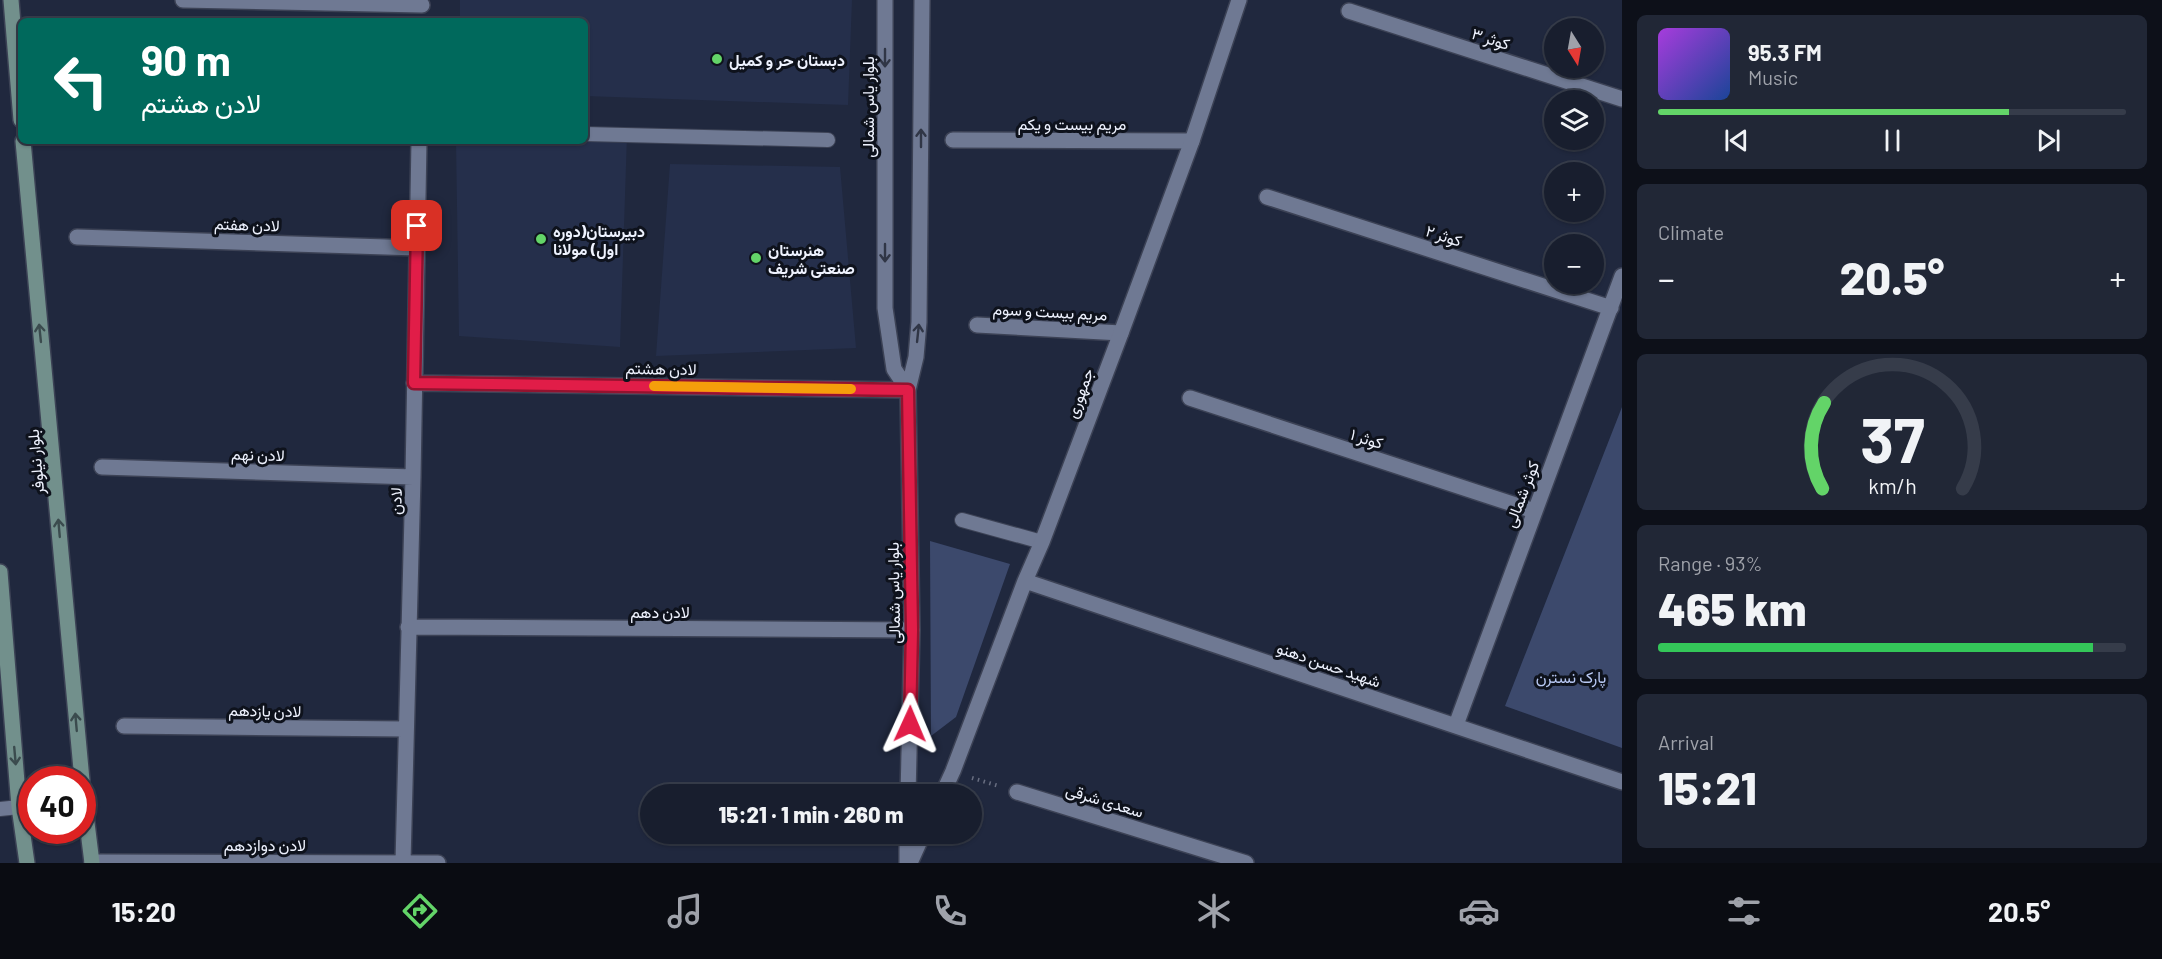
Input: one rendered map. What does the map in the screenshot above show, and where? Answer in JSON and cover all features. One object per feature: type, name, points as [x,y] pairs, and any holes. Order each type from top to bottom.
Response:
[{"type":"main road","points":[[11,0],[18,84]]},
{"type":"main road","name":"بلوار نیلوفر","points":[[23,144],[81,766]]},
{"type":"main road","points":[[0,572],[18,795]]},
{"type":"main road","points":[[24,844],[27,863]]},
{"type":"main road","name":"بلوار نیلوفر","points":[[90,844],[92,862]]},
{"type":"street","points":[[183,0],[422,2],[421,18]]},
{"type":"street","name":"بلوار یاس شمالی","points":[[885,0],[885,308],[894,369],[908,390]]},
{"type":"street","name":"بلوار یاس شمالی","points":[[908,784],[912,630],[908,390],[919,322],[922,0]]},
{"type":"street","name":"جمهوری","points":[[947,784],[1042,542],[1192,141],[1239,0]]},
{"type":"street","name":"کوثر ۳","points":[[1349,11],[1622,99]]},
{"type":"street","name":"مریم بیست و یکم","points":[[953,140],[1192,141]]},
{"type":"street","name":"لادن","points":[[403,862],[414,477],[419,144]]},
{"type":"street","name":"کوثر ۲","points":[[1267,196],[1611,308]]},
{"type":"street","name":"لادن هفتم","points":[[77,237],[417,248]]},
{"type":"street","name":"کوثر شمالی","points":[[1456,725],[1622,276]]},
{"type":"street","name":"مریم بیست و سوم","points":[[977,326],[1120,333]]},
{"type":"street","name":"لادن هشتم","points":[[414,383],[908,390]]},
{"type":"street","name":"کوثر ۱","points":[[1190,398],[1534,511]]},
{"type":"street","name":"لادن نهم","points":[[102,467],[414,477]]},
{"type":"street","name":"شهید حسن دهنو","points":[[1025,581],[1622,782]]},
{"type":"street","name":"لادن دهم","points":[[408,627],[912,630]]},
{"type":"street","name":"لادن یازدهم","points":[[124,726],[405,729]]},
{"type":"street","name":"سعدی شرقی","points":[[1017,792],[1246,863]]},
{"type":"street","points":[[907,844],[908,863]]},
{"type":"street","points":[[908,863],[918,844]]},
{"type":"street","name":"لادن دوازدهم","points":[[92,862],[438,863]]},
{"type":"lane","points":[[588,134],[828,140]]},
{"type":"lane","points":[[962,520],[1042,542]]},
{"type":"lane","points":[[0,809],[18,807]]},
{"type":"path","points":[[953,771],[1017,792]]},
{"type":"shaded area","name":"دبستان حر و کمیل","points":[[460,0],[852,0],[848,105],[588,96],[588,18],[460,18]]},
{"type":"shaded area","name":"دبیرستان(دوره اول) مولانا","points":[[588,134],[627,135],[620,347],[459,336],[456,144],[588,144]]},
{"type":"shaded area","name":"هنرستان صنعتی شریف","points":[[670,164],[840,167],[856,348],[656,356]]},
{"type":"green space","name":"پارک نسترن","points":[[1622,407],[1622,748],[1505,706]]},
{"type":"green space","points":[[930,541],[1010,564],[956,717],[931,736]]},
{"type":"slow traffic","points":[[654,386],[851,389]]},
{"type":"place","name":"دبستان حر و کمیل","points":[[717,59]]},
{"type":"place","name":"دبیرستان(دوره اول) مولانا","points":[[541,239]]},
{"type":"place","name":"هنرستان صنعتی شریف","points":[[756,258]]},
{"type":"route","points":[[417,226],[414,383],[908,390],[912,630],[910,724]]}]
